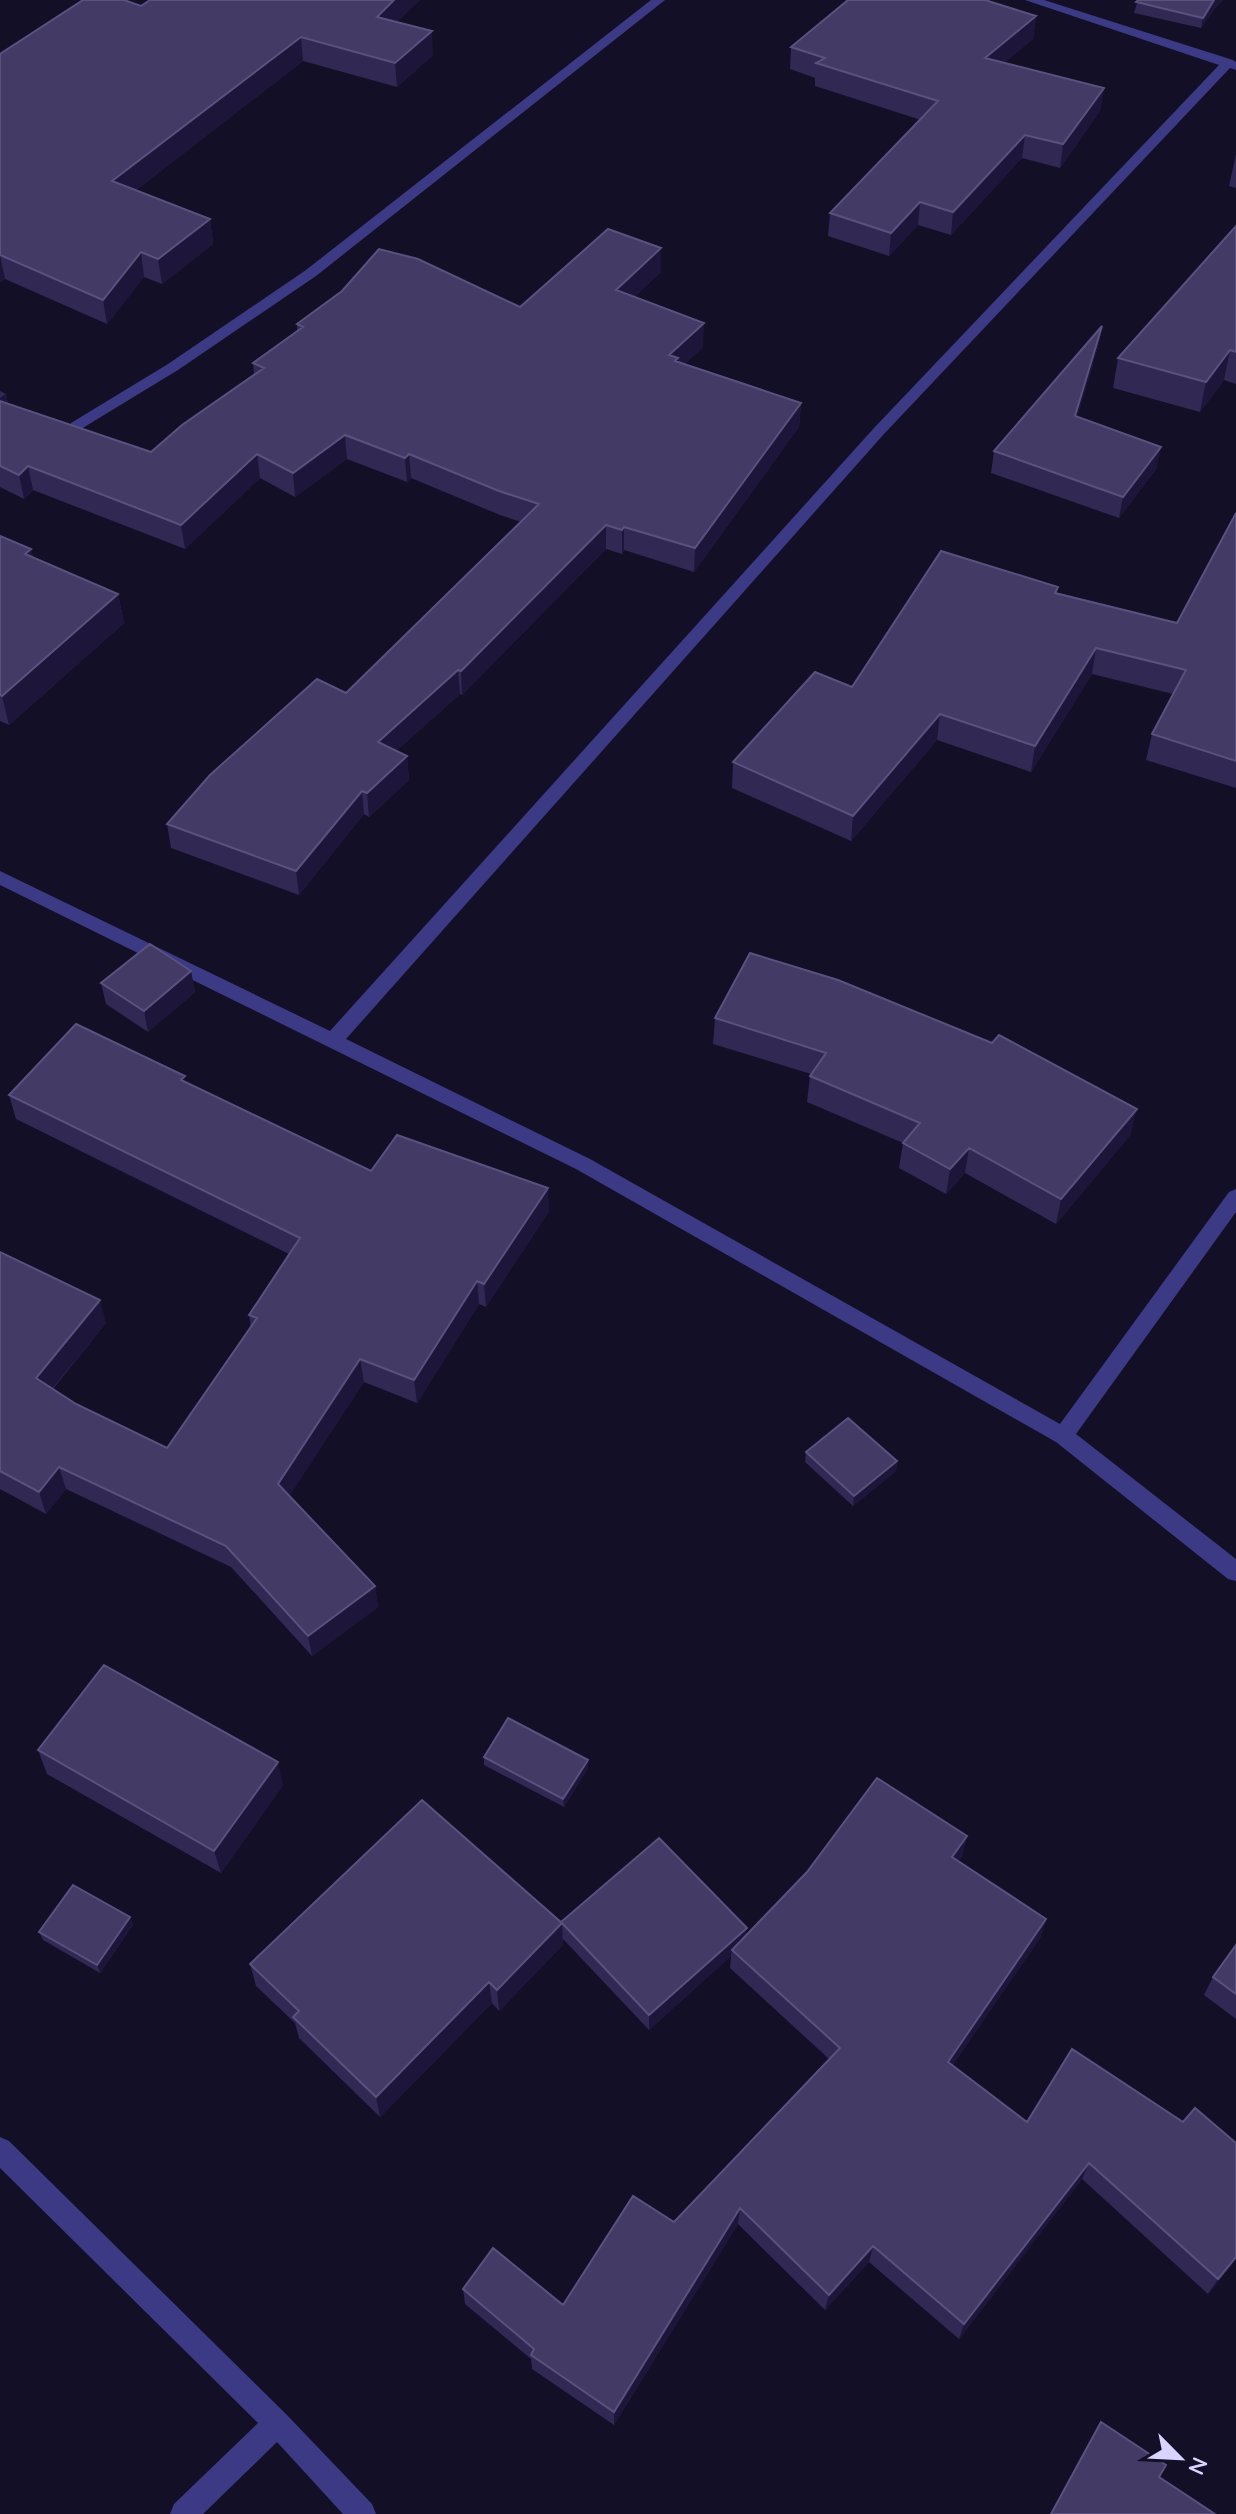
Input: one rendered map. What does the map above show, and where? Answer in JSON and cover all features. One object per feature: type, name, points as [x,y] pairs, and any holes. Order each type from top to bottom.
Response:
[{"type":"street","points":[[76,426],[173,367],[311,273],[659,0]]},
{"type":"street","points":[[332,1042],[879,431],[1232,65],[1031,0]]},
{"type":"street","points":[[0,877],[583,1164],[1063,1436],[1236,1572]]},
{"type":"street","points":[[1063,1436],[1236,1197]]},
{"type":"street","points":[[0,2150],[277,2423],[362,2514]]},
{"type":"street","points":[[184,2514],[277,2423]]},
{"type":"building","points":[[83,0],[124,0],[141,6],[150,0],[394,0],[377,17],[432,31],[395,63],[301,37],[112,181],[210,219],[158,259],[141,252],[103,300],[0,255],[0,54]]},
{"type":"building","points":[[848,0],[985,0],[1036,16],[985,58],[1104,88],[1063,144],[1025,135],[953,212],[920,202],[891,233],[830,213],[938,101],[816,63],[825,58],[791,47]]},
{"type":"building","points":[[1214,0],[1203,18],[1136,2]]},
{"type":"building","points":[[1236,226],[1236,352],[1230,350],[1206,382],[1118,358]]},
{"type":"building","points":[[608,229],[661,248],[616,290],[704,323],[669,355],[678,358],[675,361],[801,403],[695,548],[624,527],[622,530],[606,525],[461,671],[458,670],[378,742],[407,756],[367,793],[362,791],[296,871],[167,824],[210,775],[317,679],[346,693],[539,504],[409,454],[405,458],[345,435],[293,473],[257,454],[181,525],[28,466],[19,475],[0,466],[0,401],[151,452],[182,425],[264,368],[253,363],[303,327],[297,324],[342,291],[379,249],[418,259],[520,307]]},
{"type":"building","points":[[1102,326],[1075,416],[1161,447],[1123,497],[994,451]]},
{"type":"building","points":[[1236,513],[1236,761],[1152,734],[1186,670],[1096,648],[1035,746],[940,714],[853,816],[733,762],[815,672],[852,687],[941,551],[1058,587],[1055,593],[1177,623]]},
{"type":"building","points":[[0,536],[31,549],[25,554],[118,594],[2,696],[0,695]]},
{"type":"building","points":[[150,944],[191,971],[144,1011],[101,983]]},
{"type":"building","points":[[750,953],[838,980],[992,1043],[999,1035],[1137,1109],[1061,1199],[969,1148],[950,1169],[903,1143],[920,1123],[810,1076],[826,1053],[715,1018]]},
{"type":"building","points":[[76,1024],[185,1076],[181,1080],[371,1171],[397,1135],[548,1188],[484,1284],[477,1281],[414,1380],[360,1359],[278,1484],[375,1586],[308,1636],[226,1546],[59,1467],[39,1492],[0,1471],[0,1252],[100,1300],[36,1378],[76,1404],[167,1448],[257,1318],[249,1315],[300,1238],[9,1095]]},
{"type":"building","points":[[848,1418],[897,1461],[854,1496],[806,1452]]},
{"type":"building","points":[[104,1665],[278,1762],[214,1851],[38,1750]]},
{"type":"building","points":[[508,1718],[588,1760],[563,1799],[484,1757]]},
{"type":"building","points":[[877,1778],[967,1836],[952,1857],[1046,1919],[948,2062],[1027,2122],[1072,2049],[1183,2122],[1195,2108],[1236,2143],[1236,2257],[1218,2279],[1089,2163],[964,2324],[873,2246],[829,2295],[740,2208],[614,2412],[531,2355],[534,2349],[463,2289],[493,2248],[563,2305],[633,2196],[674,2222],[840,2048],[732,1950],[807,1872]]},
{"type":"building","points":[[422,1800],[562,1923],[497,1990],[489,1982],[376,2097],[293,2017],[299,2011],[250,1964]]},
{"type":"building","points":[[659,1838],[747,1928],[649,2015],[561,1922]]},
{"type":"building","points":[[73,1885],[130,1917],[97,1965],[39,1932]]},
{"type":"building","points":[[1236,1945],[1236,1994],[1213,1977]]},
{"type":"building","points":[[1101,2422],[1166,2465],[1159,2477],[1215,2514],[1051,2514]]}]
